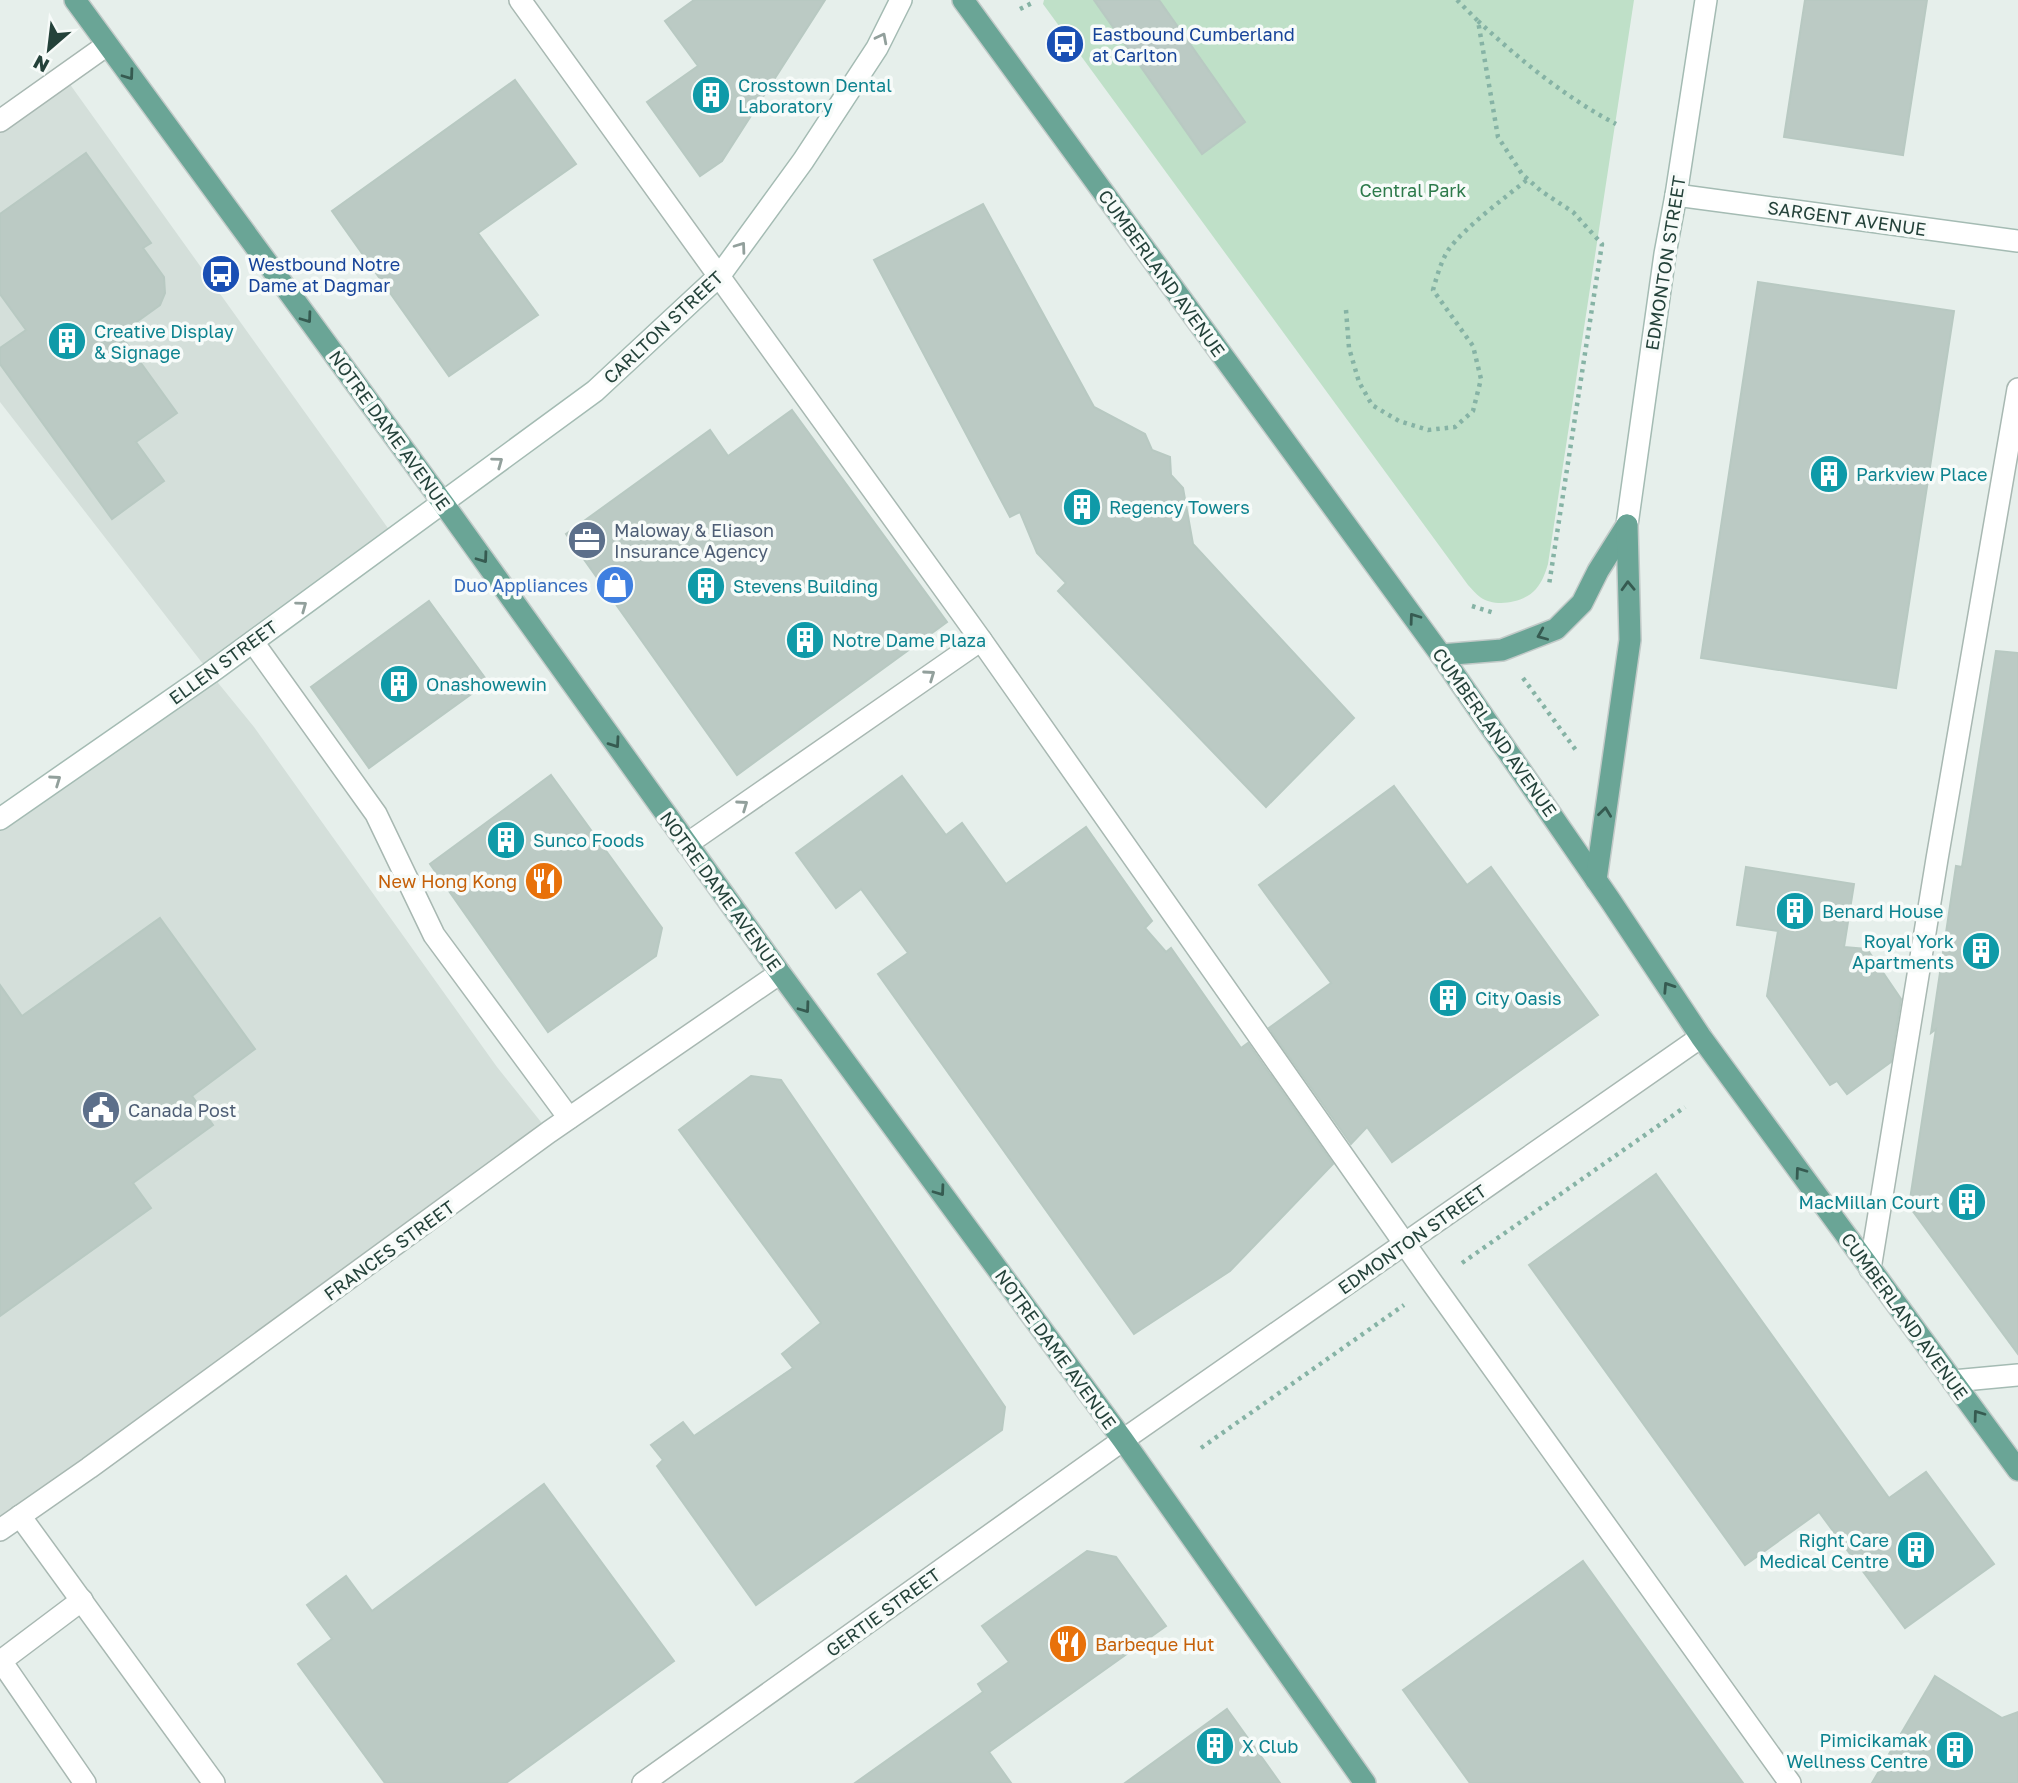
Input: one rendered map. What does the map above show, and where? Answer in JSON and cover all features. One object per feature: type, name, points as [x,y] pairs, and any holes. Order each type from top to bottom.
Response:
[{"type":"main road","name":"NOTRE DAME AVENUE","points":[[75,0],[443,503],[780,974],[1123,1440],[1365,1783]]},
{"type":"main road","name":"CUMBERLAND AVENUE","points":[[963,0],[1441,655],[1597,880],[1701,1037],[2018,1470]]},
{"type":"main road","points":[[1441,655],[1502,650],[1556,629],[1583,603],[1598,571],[1626,525]]},
{"type":"main road","points":[[1597,880],[1630,640],[1626,525]]},
{"type":"street","points":[[520,0],[981,640],[1790,1783]]},
{"type":"street","name":"CARLTON STREET","points":[[443,503],[596,391],[720,275],[811,149],[877,48],[901,0]]},
{"type":"street","name":"EDMONTON STREET","points":[[1626,525],[1665,254],[1706,0]]},
{"type":"street","points":[[0,121],[107,45]]},
{"type":"street","name":"SARGENT AVENUE","points":[[1676,195],[2018,241]]},
{"type":"street","points":[[1870,1269],[2018,389]]},
{"type":"street","name":"ELLEN STREET","points":[[0,819],[253,642],[443,503]]},
{"type":"street","points":[[687,844],[981,640]]},
{"type":"street","points":[[253,642],[376,814],[434,935],[569,1118]]},
{"type":"street","name":"FRANCES STREET","points":[[0,1530],[569,1118],[780,974]]},
{"type":"street","name":"EDMONTON STREET","points":[[1123,1440],[1701,1037]]},
{"type":"street","points":[[1953,1381],[2018,1375]]},
{"type":"street","name":"GERTIE STREET","points":[[643,1783],[1123,1440]]},
{"type":"street","points":[[20,1516],[214,1783]]},
{"type":"street","points":[[82,1600],[1,1661],[85,1783]]},
{"type":"path","points":[[1457,0],[1499,40],[1588,110],[1616,124]]},
{"type":"path","points":[[1020,9],[1034,2]]},
{"type":"path","points":[[1478,21],[1498,137],[1522,174],[1573,212],[1602,244],[1548,587]]},
{"type":"path","points":[[1346,310],[1349,348],[1359,382],[1372,405],[1399,422],[1428,430],[1455,427],[1474,411],[1481,379],[1473,346],[1433,290],[1438,270],[1450,248],[1486,213],[1528,179]]},
{"type":"path","points":[[1472,606],[1497,614]]},
{"type":"path","points":[[1520,674],[1583,760]]},
{"type":"shaded area","points":[[64,76],[395,538],[210,673],[0,402],[0,121]]},
{"type":"shaded area","points":[[210,673],[254,727],[497,1067],[549,1132],[0,1530],[0,819]]},
{"type":"green space","name":"Central Park","points":[[1044,0],[1634,0],[1548,564],[1540,584],[1531,594],[1517,601],[1493,602],[1480,597],[1468,585],[1043,4]]},
{"type":"building","name":"Crosstown Dental Laboratory","points":[[694,0],[825,0],[722,161],[700,176],[647,102],[698,66],[665,21]]},
{"type":"building","points":[[1094,0],[1159,0],[1245,122],[1202,154]]},
{"type":"building","points":[[1805,0],[1927,0],[1903,155],[1784,137]]},
{"type":"building","points":[[515,80],[576,164],[478,233],[538,315],[449,376],[332,211]]},
{"type":"building","name":"Creative Display & Signage","points":[[86,153],[151,243],[143,248],[164,277],[165,293],[160,305],[120,334],[177,413],[136,442],[164,481],[112,519],[0,364],[0,348],[26,330],[0,294],[0,214]]},
{"type":"building","name":"Regency Towers","points":[[983,204],[1094,407],[1145,434],[1152,450],[1170,457],[1171,475],[1183,488],[1193,544],[1354,718],[1266,807],[1058,591],[1066,583],[1037,553],[1020,512],[1010,517],[874,260]]},
{"type":"building","name":"Parkview Place","points":[[1758,282],[1954,311],[1896,688],[1701,658]]},
{"type":"building","points":[[792,410],[947,622],[737,775],[566,534],[710,430],[728,456]]},
{"type":"building","name":"Onashowewin","points":[[429,601],[488,682],[369,768],[311,687]]},
{"type":"building","points":[[1996,651],[2018,653],[2018,1354],[1909,1206],[1936,1029],[1931,1033],[1956,866],[1962,867]]},
{"type":"building","points":[[551,775],[662,928],[656,956],[548,1032],[430,864]]},
{"type":"building","points":[[902,776],[946,835],[962,823],[1006,884],[1086,827],[1152,921],[1145,928],[1166,952],[1171,948],[1241,1048],[1248,1043],[1333,1164],[1230,1271],[1134,1334],[878,974],[908,953],[861,889],[836,908],[796,853]]},
{"type":"building","name":"City Oasis","points":[[1394,786],[1467,885],[1491,867],[1598,1015],[1392,1162],[1367,1127],[1351,1144],[1269,1028],[1331,983],[1259,885]]},
{"type":"building","points":[[1746,867],[1854,884],[1844,947],[1867,949],[1901,999],[1891,1062],[1847,1094],[1837,1081],[1830,1085],[1767,996],[1778,931],[1737,925]]},
{"type":"building","name":"Canada Post","points":[[160,918],[255,1049],[192,1096],[213,1125],[133,1183],[151,1208],[0,1316],[0,985],[22,1016]]},
{"type":"building","points":[[751,1076],[781,1080],[1005,1407],[1002,1430],[756,1605],[657,1466],[663,1460],[651,1445],[683,1422],[694,1436],[793,1368],[782,1354],[821,1323],[679,1130]]},
{"type":"building","points":[[1656,1174],[1889,1498],[1926,1472],[1994,1564],[1905,1628],[1819,1512],[1745,1565],[1529,1265]]},
{"type":"building","points":[[544,1484],[674,1661],[506,1783],[385,1783],[298,1664],[332,1639],[307,1605],[346,1576],[372,1611]]},
{"type":"building","name":"Barbeque Hut","points":[[1087,1551],[1116,1557],[1166,1626],[989,1752],[1011,1783],[855,1783],[983,1692],[978,1684],[1009,1662],[982,1626]]},
{"type":"building","points":[[1583,1561],[1743,1783],[1470,1783],[1403,1690]]},
{"type":"building","name":"Pimicikamak Wellness Centre","points":[[1935,1676],[2002,1718],[2018,1712],[2018,1783],[1872,1783]]},
{"type":"building","name":"X Club","points":[[1227,1709],[1280,1783],[1125,1783]]},
{"type":"place","name":"Eastbound Cumberland at Carlton","points":[[1065,44]]},
{"type":"place","name":"Crosstown Dental Laboratory","points":[[711,95]]},
{"type":"place","name":"Westbound Notre Dame at Dagmar","points":[[221,274]]},
{"type":"place","name":"Creative Display & Signage","points":[[67,341]]},
{"type":"place","name":"Parkview Place","points":[[1829,474]]},
{"type":"place","name":"Regency Towers","points":[[1082,507]]},
{"type":"place","name":"Maloway & Eliason Insurance Agency","points":[[587,540]]},
{"type":"place","name":"Duo Appliances","points":[[615,585]]},
{"type":"place","name":"Stevens Building","points":[[706,586]]},
{"type":"place","name":"Notre Dame Plaza","points":[[805,640]]},
{"type":"place","name":"Onashowewin","points":[[399,684]]},
{"type":"place","name":"Sunco Foods","points":[[506,840]]},
{"type":"place","name":"New Hong Kong","points":[[544,881]]},
{"type":"place","name":"Benard House","points":[[1795,911]]},
{"type":"place","name":"Royal York Apartments","points":[[1981,951]]},
{"type":"place","name":"City Oasis","points":[[1448,998]]},
{"type":"place","name":"Canada Post","points":[[101,1110]]},
{"type":"place","name":"MacMillan Court","points":[[1967,1202]]},
{"type":"place","name":"Right Care Medical Centre","points":[[1916,1550]]},
{"type":"place","name":"Barbeque Hut","points":[[1068,1644]]},
{"type":"place","name":"X Club","points":[[1215,1746]]},
{"type":"place","name":"Pimicikamak Wellness Centre","points":[[1955,1750]]}]
